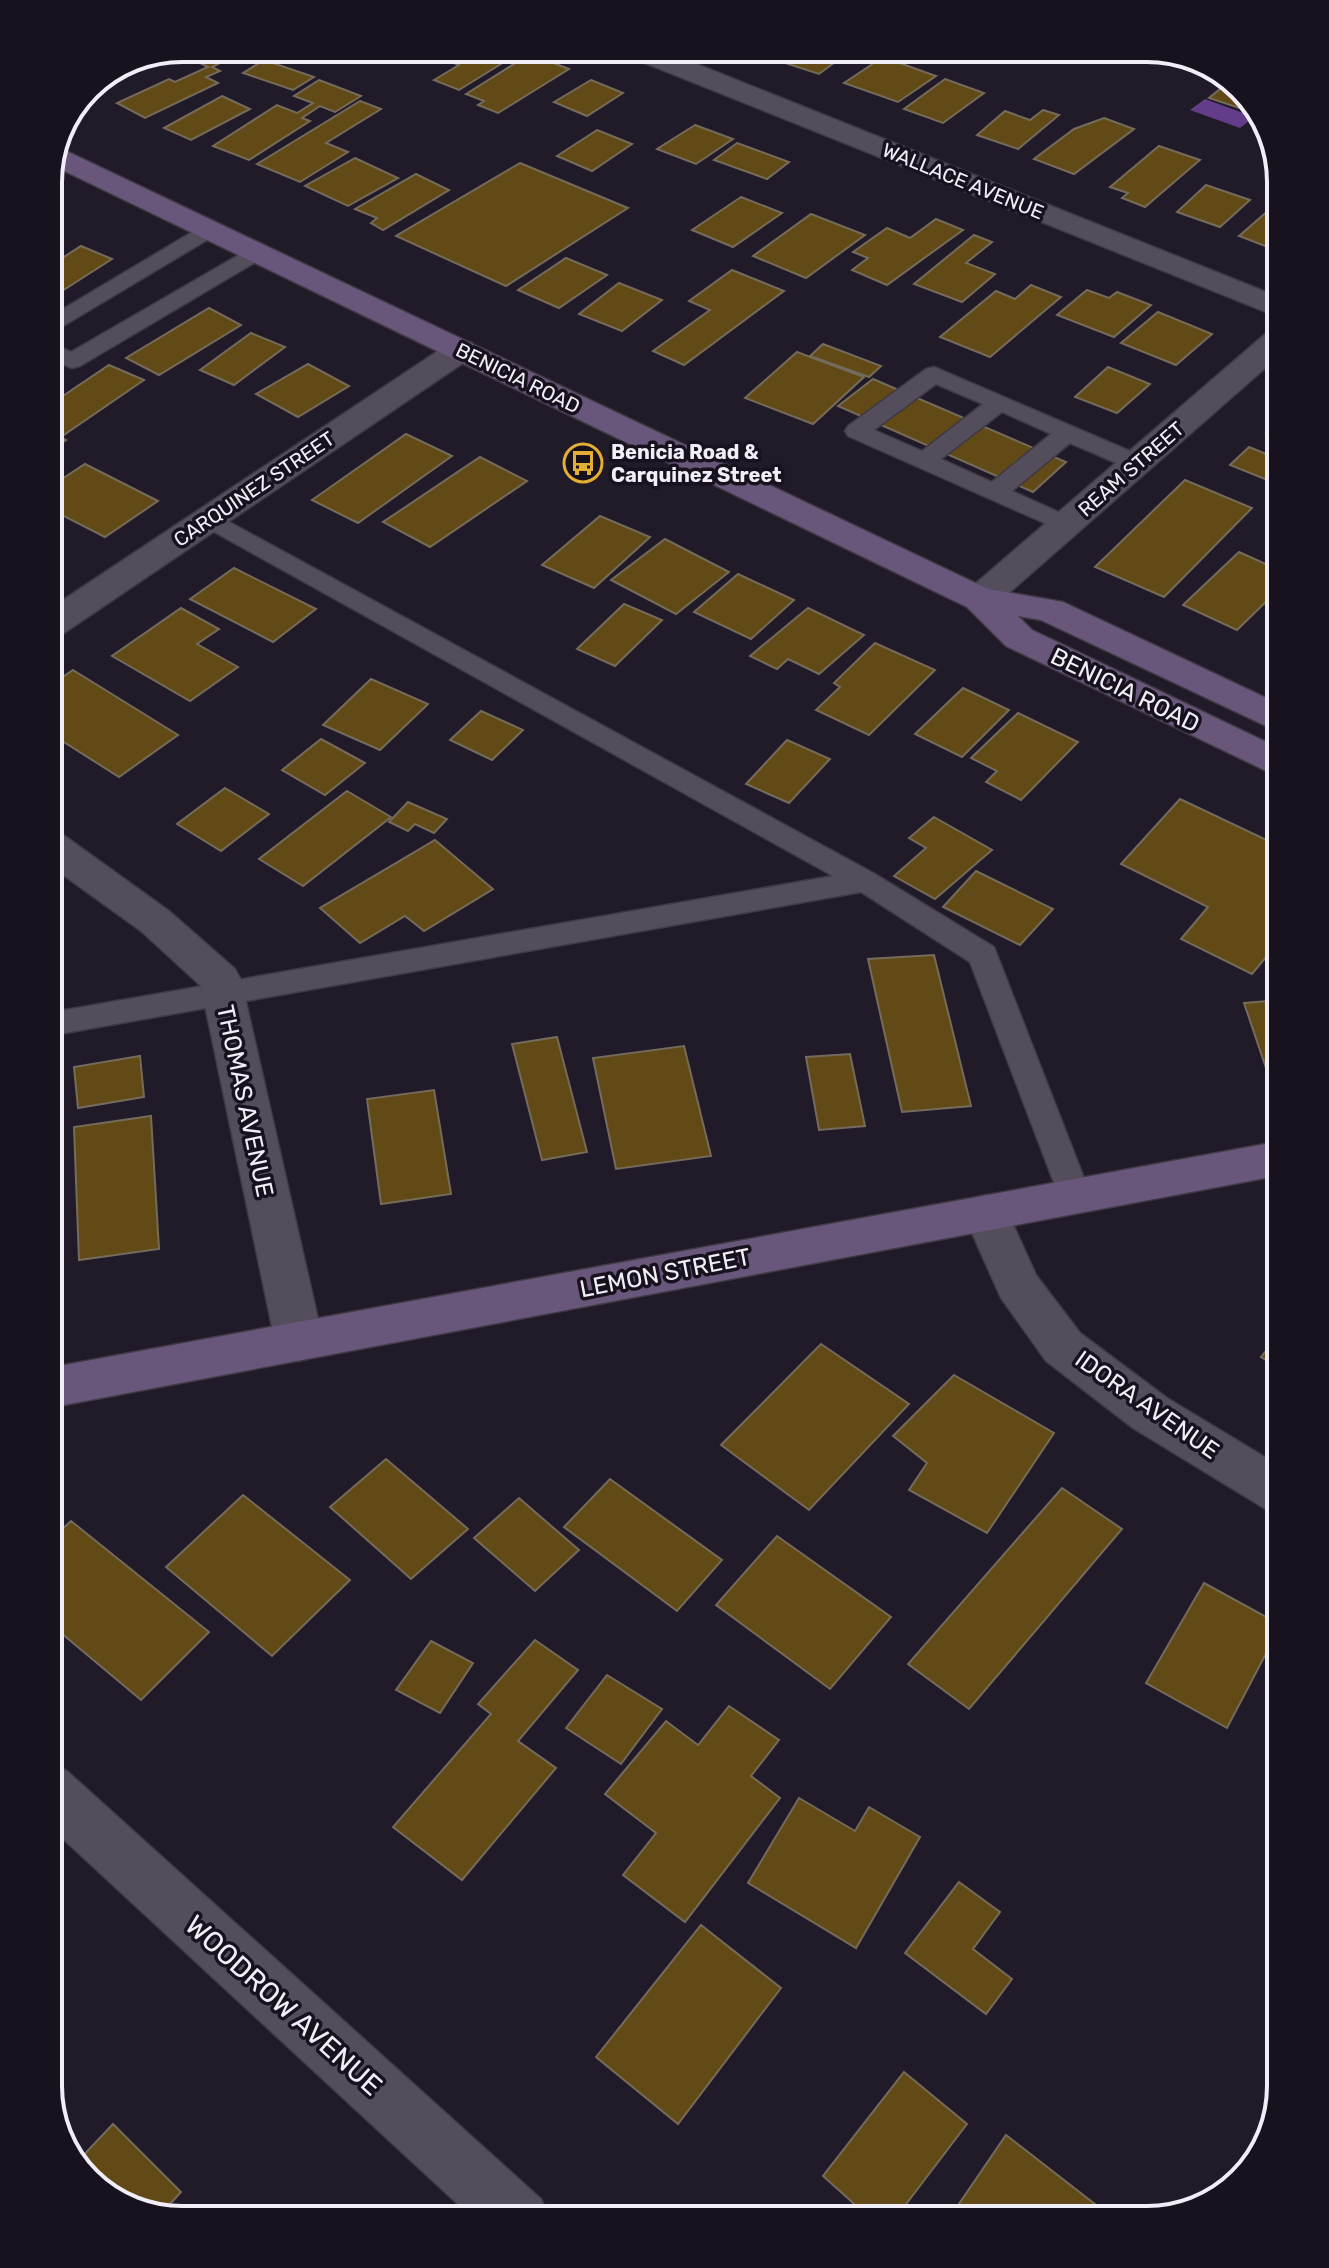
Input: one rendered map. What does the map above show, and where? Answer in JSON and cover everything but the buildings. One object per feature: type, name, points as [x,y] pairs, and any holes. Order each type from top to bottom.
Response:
[{"type":"main road","name":"BENICIA ROAD","points":[[64,160],[980,599],[1050,610],[1267,713]]},
{"type":"main road","name":"BENICIA ROAD","points":[[980,599],[1019,638],[1267,758]]},
{"type":"main road","name":"LEMON STREET","points":[[62,1385],[1267,1161]]},
{"type":"street","name":"WALLACE AVENUE","points":[[667,62],[1267,303]]},
{"type":"street","name":"REAM STREET","points":[[980,599],[1267,349]]},
{"type":"street","name":"CARQUINEZ STREET","points":[[62,618],[461,350]]},
{"type":"street","name":"THOMAS AVENUE","points":[[62,854],[155,921],[220,980],[299,1341]]},
{"type":"street","name":"IDORA AVENUE","points":[[986,1213],[1017,1285],[1063,1347],[1150,1413],[1267,1484]]},
{"type":"street","name":"WOODROW AVENUE","points":[[62,1802],[505,2206]]},
{"type":"lane","points":[[62,319],[209,229]]},
{"type":"lane","points":[[62,356],[72,361],[256,252]]},
{"type":"lane","points":[[1067,525],[857,431],[934,374],[1137,463]]},
{"type":"lane","points":[[925,460],[999,403]]},
{"type":"lane","points":[[996,492],[1067,433]]},
{"type":"lane","points":[[209,519],[865,881],[983,955],[1075,1196]]},
{"type":"lane","points":[[62,1023],[865,881]]},
{"type":"shaded area","points":[[1205,99],[1245,114],[1250,120],[1240,128],[1190,110]]},
{"type":"place","name":"Benicia Road & Carquinez Street","points":[[583,463]]}]
